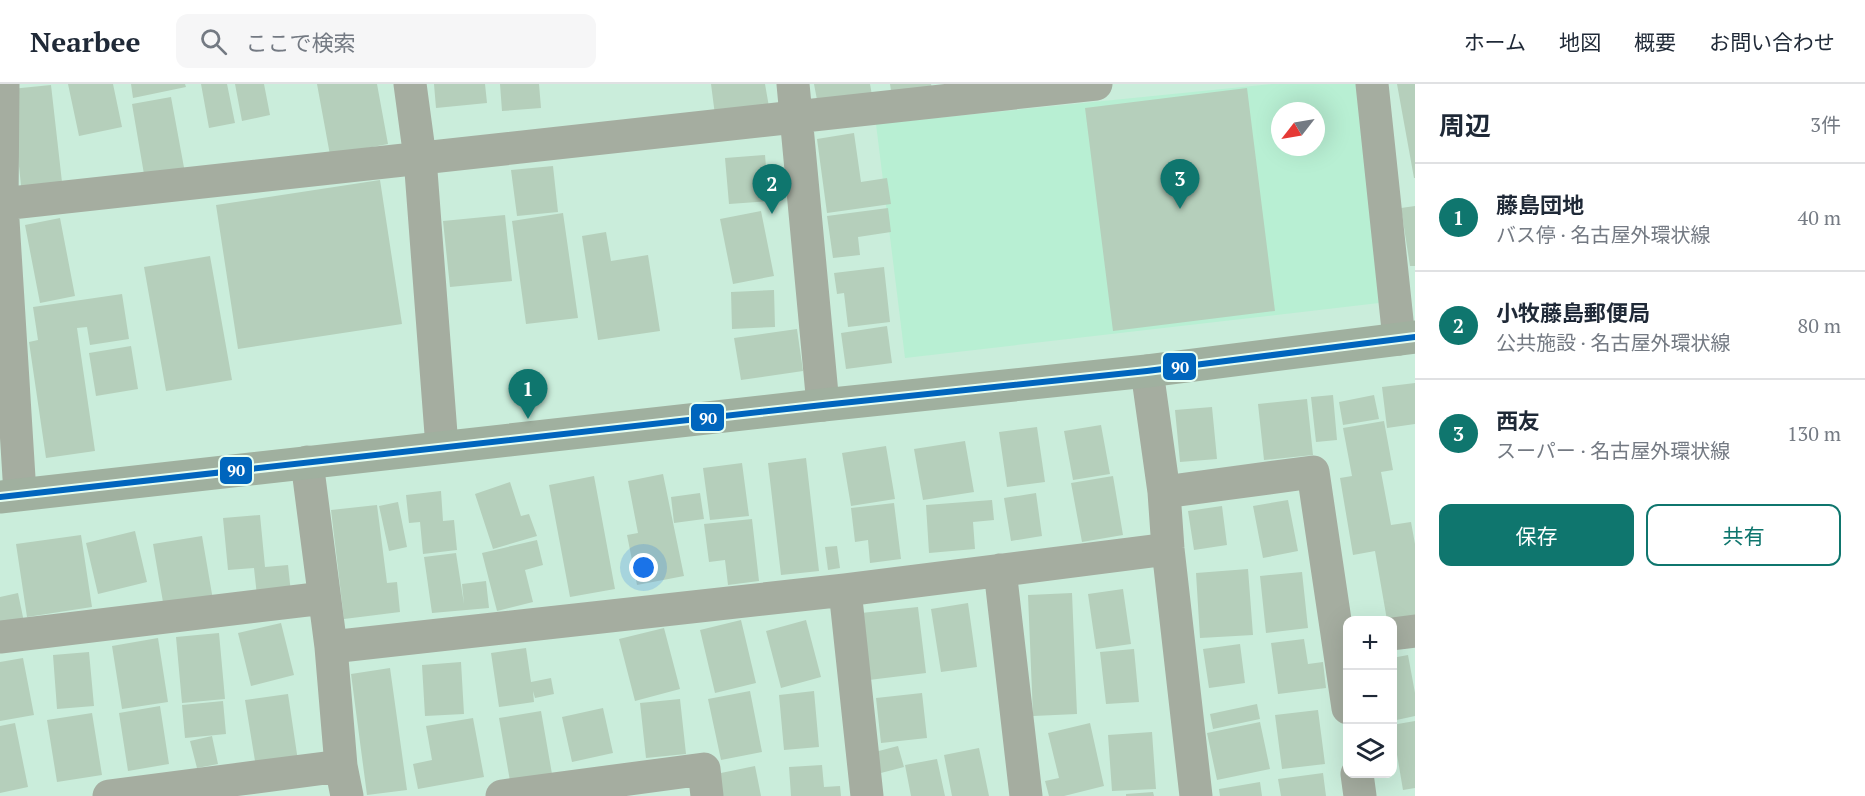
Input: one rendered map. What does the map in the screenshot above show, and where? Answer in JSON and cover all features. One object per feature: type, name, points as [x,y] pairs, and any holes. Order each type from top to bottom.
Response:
[{"type":"main road","points":[[10,495],[1147,371],[1407,338]]},
{"type":"street","points":[[410,84],[420,158],[442,447]]},
{"type":"street","points":[[793,84],[823,405]]},
{"type":"street","points":[[3,204],[420,158],[797,120],[1096,84]]},
{"type":"street","points":[[1372,84],[1407,338]]},
{"type":"street","points":[[2,104],[10,495]]},
{"type":"street","points":[[1147,371],[1164,492],[1168,549],[1196,796]]},
{"type":"street","points":[[109,796],[344,781],[307,462]]},
{"type":"street","points":[[1164,492],[1313,472],[1342,639],[1344,670]]},
{"type":"street","points":[[330,647],[844,590],[1168,549]]},
{"type":"street","points":[[1000,570],[1026,796]]},
{"type":"street","points":[[844,590],[867,796]]},
{"type":"street","points":[[0,638],[324,598]]},
{"type":"street","points":[[1397,633],[1415,631]]},
{"type":"street","points":[[502,796],[542,794],[704,769],[707,796]]},
{"type":"street","points":[[1358,778],[1360,796]]},
{"type":"shaded area","points":[[1272,84],[1358,84],[1379,303],[905,358],[876,124]]},
{"type":"building","points":[[68,84],[113,84],[122,127],[79,136]]},
{"type":"building","points":[[131,84],[185,84],[186,87],[133,98]]},
{"type":"building","points":[[201,84],[227,84],[235,123],[209,128]]},
{"type":"building","points":[[235,84],[264,84],[270,115],[242,121]]},
{"type":"building","points":[[317,84],[377,84],[388,144],[330,155]]},
{"type":"building","points":[[434,84],[485,84],[487,103],[436,108]]},
{"type":"building","points":[[500,84],[539,84],[541,108],[502,111]]},
{"type":"building","points":[[711,84],[765,84],[769,107],[715,115]]},
{"type":"building","points":[[814,84],[870,84],[872,95],[818,105]]},
{"type":"building","points":[[890,84],[931,84],[933,91],[892,97]]},
{"type":"building","points":[[1397,84],[1415,84],[1415,178],[1414,178]]},
{"type":"building","points":[[51,85],[63,191],[22,195],[11,89]]},
{"type":"building","points":[[1247,88],[1275,311],[1113,331],[1085,108]]},
{"type":"building","points":[[171,97],[185,173],[145,180],[132,104]]},
{"type":"building","points":[[854,133],[861,182],[887,178],[891,204],[827,213],[817,139]]},
{"type":"building","points":[[765,155],[769,201],[729,204],[725,158]]},
{"type":"building","points":[[553,166],[558,212],[517,216],[511,170]]},
{"type":"building","points":[[380,180],[402,324],[238,349],[216,205]]},
{"type":"building","points":[[1415,206],[1415,266],[1410,266],[1401,208]]},
{"type":"building","points":[[888,208],[891,232],[858,237],[860,255],[833,258],[827,216]]},
{"type":"building","points":[[761,211],[774,276],[733,284],[720,219]]},
{"type":"building","points":[[563,213],[578,318],[526,324],[512,221]]},
{"type":"building","points":[[505,215],[512,281],[450,287],[443,221]]},
{"type":"building","points":[[60,218],[75,296],[40,303],[25,225]]},
{"type":"building","points":[[606,232],[611,261],[648,255],[660,331],[598,340],[582,236]]},
{"type":"building","points":[[210,256],[232,380],[166,391],[144,267]]},
{"type":"building","points":[[884,267],[890,322],[848,327],[844,293],[837,294],[834,273]]},
{"type":"building","points":[[774,290],[775,327],[732,329],[731,292]]},
{"type":"building","points":[[122,294],[129,339],[90,345],[87,327],[77,328],[95,451],[46,458],[29,342],[38,340],[33,307]]},
{"type":"building","points":[[887,326],[892,363],[846,369],[841,333]]},
{"type":"building","points":[[797,329],[803,371],[741,380],[734,338]]},
{"type":"building","points":[[131,346],[138,389],[96,396],[89,353]]},
{"type":"building","points":[[1415,383],[1415,424],[1387,428],[1382,387]]},
{"type":"building","points":[[1333,395],[1337,440],[1316,442],[1311,397]]},
{"type":"building","points":[[1374,395],[1379,419],[1343,425],[1339,402]]},
{"type":"building","points":[[1307,399],[1313,455],[1264,460],[1258,404]]},
{"type":"building","points":[[1212,407],[1217,459],[1180,462],[1175,410]]},
{"type":"building","points":[[1384,421],[1393,470],[1381,472],[1391,525],[1411,522],[1415,544],[1415,615],[1397,618],[1397,616],[1386,616],[1375,551],[1353,555],[1340,478],[1352,476],[1343,428]]},
{"type":"building","points":[[1101,425],[1110,474],[1073,480],[1064,431]]},
{"type":"building","points":[[1037,427],[1045,482],[1007,487],[999,432]]},
{"type":"building","points":[[965,441],[974,492],[923,500],[914,449]]},
{"type":"building","points":[[886,446],[895,499],[851,506],[842,453]]},
{"type":"building","points":[[806,458],[819,571],[781,575],[768,463]]},
{"type":"building","points":[[742,463],[749,516],[710,520],[703,468]]},
{"type":"building","points":[[663,474],[684,576],[637,585],[627,535],[638,533],[628,481]]},
{"type":"building","points":[[594,476],[615,589],[570,597],[549,485]]},
{"type":"building","points":[[1113,476],[1123,535],[1082,542],[1071,483]]},
{"type":"building","points":[[510,482],[521,516],[529,514],[537,536],[493,549],[475,494]]},
{"type":"building","points":[[441,491],[443,521],[454,520],[457,550],[423,554],[420,522],[409,523],[406,495]]},
{"type":"building","points":[[700,493],[704,519],[674,523],[671,497]]},
{"type":"building","points":[[1036,493],[1042,536],[1011,541],[1004,498]]},
{"type":"building","points":[[992,500],[994,520],[973,522],[975,549],[929,553],[926,505]]},
{"type":"building","points":[[1288,500],[1298,551],[1263,558],[1253,506]]},
{"type":"building","points":[[398,502],[407,547],[389,551],[379,506]]},
{"type":"building","points":[[894,503],[901,559],[870,563],[868,540],[855,542],[851,508]]},
{"type":"building","points":[[377,505],[387,583],[397,582],[400,612],[344,619],[331,510]]},
{"type":"building","points":[[1222,506],[1227,545],[1194,550],[1188,511]]},
{"type":"building","points":[[260,515],[265,567],[288,565],[291,593],[257,596],[254,568],[228,570],[223,518]]},
{"type":"building","points":[[752,519],[759,581],[728,585],[725,560],[709,562],[704,524]]},
{"type":"building","points":[[135,531],[147,582],[98,594],[86,543]]},
{"type":"building","points":[[81,535],[92,607],[27,617],[16,544]]},
{"type":"building","points":[[202,536],[213,600],[164,608],[153,544]]},
{"type":"building","points":[[537,540],[543,565],[525,570],[533,602],[497,611],[482,553]]},
{"type":"building","points":[[837,546],[840,568],[828,570],[825,547]]},
{"type":"building","points":[[456,553],[464,604],[462,584],[486,581],[489,608],[432,613],[424,557]]},
{"type":"building","points":[[1248,569],[1253,635],[1200,638],[1196,573]]},
{"type":"building","points":[[1302,572],[1308,628],[1266,633],[1260,576]]},
{"type":"building","points":[[1123,589],[1131,644],[1096,649],[1088,594]]},
{"type":"building","points":[[18,593],[24,622],[0,627],[0,597]]},
{"type":"building","points":[[1072,593],[1077,714],[1033,716],[1028,595]]},
{"type":"building","points":[[968,603],[977,667],[941,672],[931,609]]},
{"type":"building","points":[[918,607],[926,673],[869,680],[861,613]]},
{"type":"building","points":[[741,620],[756,683],[715,693],[700,630]]},
{"type":"building","points":[[806,620],[821,677],[781,688],[766,631]]},
{"type":"building","points":[[281,623],[294,675],[251,686],[238,633]]},
{"type":"building","points":[[664,628],[680,689],[635,701],[619,639]]},
{"type":"building","points":[[219,633],[225,699],[182,703],[176,637]]},
{"type":"building","points":[[158,638],[168,702],[122,709],[112,646]]},
{"type":"building","points":[[1304,639],[1308,664],[1323,662],[1326,688],[1278,694],[1271,643]]},
{"type":"building","points":[[1240,644],[1245,683],[1209,688],[1203,649]]},
{"type":"building","points":[[526,648],[531,682],[551,678],[554,694],[535,698],[533,691],[534,702],[499,707],[491,653]]},
{"type":"building","points":[[1134,649],[1139,702],[1106,704],[1100,652]]},
{"type":"building","points":[[89,652],[94,706],[57,709],[53,655]]},
{"type":"building","points":[[1408,655],[1415,693],[1415,716],[1397,720],[1397,670],[1397,657]]},
{"type":"building","points":[[23,658],[34,715],[0,721],[0,662]]},
{"type":"building","points":[[461,662],[464,714],[425,716],[422,665]]},
{"type":"building","points":[[390,668],[407,790],[367,795],[351,674]]},
{"type":"building","points":[[750,691],[762,752],[721,760],[708,699]]},
{"type":"building","points":[[814,691],[819,747],[784,750],[779,695]]},
{"type":"building","points":[[922,693],[927,738],[881,743],[876,698]]},
{"type":"building","points":[[288,694],[298,761],[256,767],[245,700]]},
{"type":"building","points":[[680,699],[686,754],[646,758],[640,703]]},
{"type":"building","points":[[223,701],[226,734],[185,738],[182,705]]},
{"type":"building","points":[[1257,704],[1260,719],[1213,729],[1210,714]]},
{"type":"building","points":[[160,706],[169,764],[128,771],[119,713]]},
{"type":"building","points":[[603,708],[613,753],[572,762],[562,717]]},
{"type":"building","points":[[1318,710],[1325,764],[1282,769],[1275,715]]},
{"type":"building","points":[[541,711],[552,774],[510,781],[499,718]]},
{"type":"building","points":[[92,713],[102,775],[57,782],[47,720]]},
{"type":"building","points":[[473,718],[484,777],[418,789],[413,764],[432,760],[426,726]]},
{"type":"building","points":[[1415,721],[1415,788],[1403,790],[1397,755],[1397,724]]},
{"type":"building","points":[[1260,722],[1270,769],[1217,780],[1207,733]]},
{"type":"building","points":[[15,723],[28,787],[0,793],[0,726]]},
{"type":"building","points":[[1090,723],[1104,786],[1064,796],[1049,796],[1045,781],[1059,778],[1048,733]]},
{"type":"building","points":[[1152,732],[1156,789],[1112,791],[1108,735]]},
{"type":"building","points":[[212,736],[218,764],[197,768],[190,741]]},
{"type":"building","points":[[898,746],[904,767],[877,774],[871,753]]},
{"type":"building","points":[[979,748],[989,796],[952,796],[944,755]]},
{"type":"building","points":[[937,759],[945,796],[911,796],[905,765]]},
{"type":"building","points":[[822,765],[824,787],[840,786],[841,796],[791,796],[789,767]]},
{"type":"building","points":[[755,766],[761,796],[720,796],[716,774]]},
{"type":"building","points":[[1323,773],[1326,796],[1281,796],[1278,779]]},
{"type":"building","points":[[1260,782],[1262,796],[1220,796],[1219,789]]},
{"type":"building","points":[[1153,792],[1154,796],[1126,796],[1126,794]]},
{"type":"transit line","name":"90","points":[[0,497],[1147,371],[1415,337]]},
{"type":"place","name":"西友","points":[[1180,209]]},
{"type":"place","name":"小牧藤島郵便局","points":[[772,214]]},
{"type":"place","name":"藤島団地","points":[[528,419]]}]
